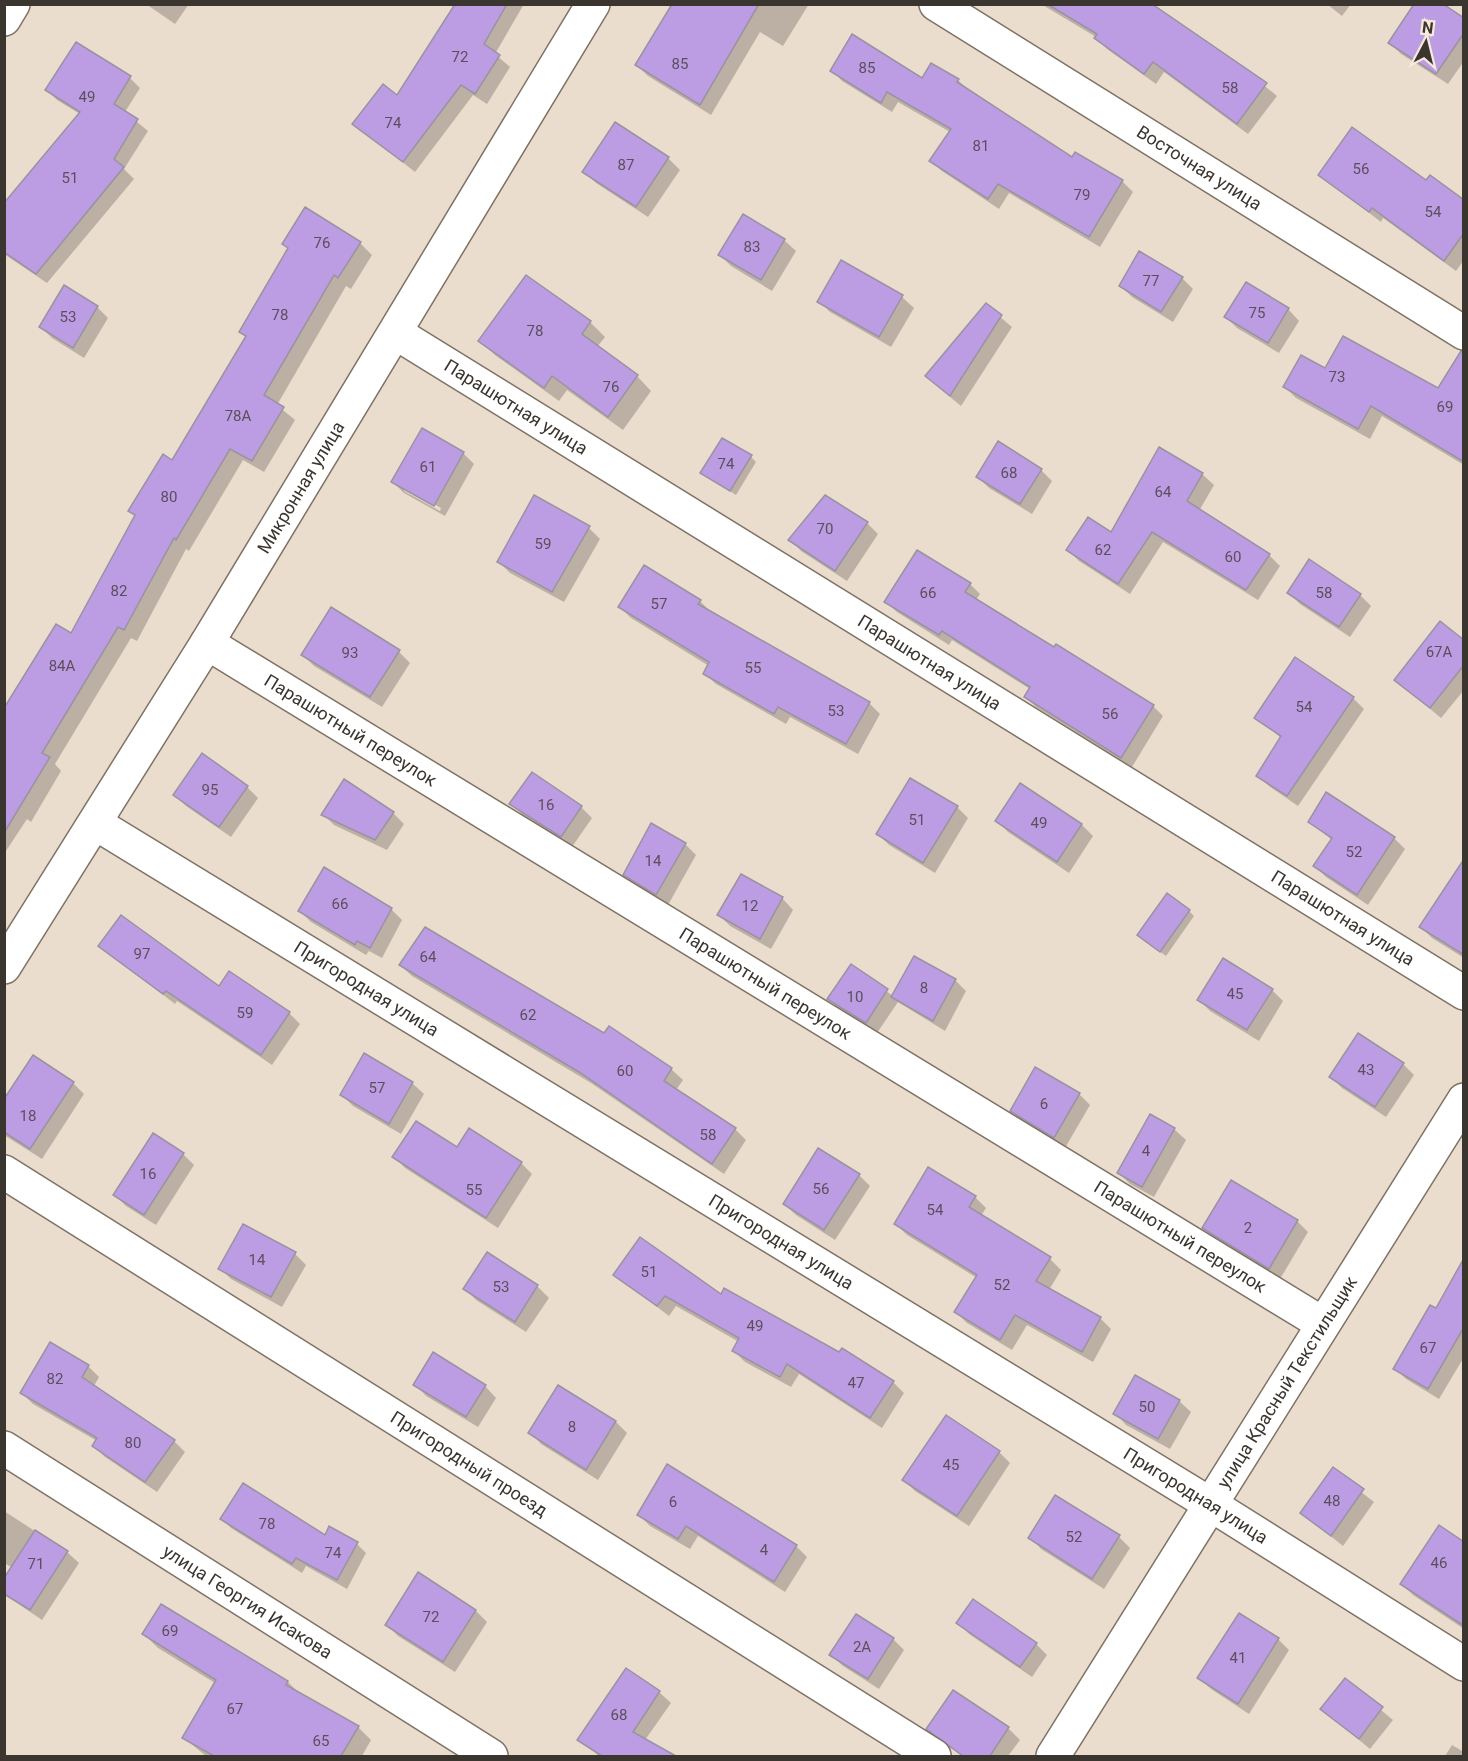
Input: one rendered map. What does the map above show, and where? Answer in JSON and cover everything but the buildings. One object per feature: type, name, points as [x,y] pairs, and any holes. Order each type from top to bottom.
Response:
[{"type":"street","points":[[4,19],[14,4]]},
{"type":"street","name":"Микронная улица","points":[[4,968],[207,643],[593,4]]},
{"type":"street","name":"Восточная улица","points":[[936,4],[1464,333]]},
{"type":"street","name":"Парашютная улица","points":[[396,333],[1464,993]]},
{"type":"street","name":"Парашютный переулок","points":[[207,643],[1323,1324]]},
{"type":"street","name":"Пригородная улица","points":[[95,823],[1210,1504],[1464,1664]]},
{"type":"street","name":"улица Красный Текстильщик","points":[[1053,1756],[1464,1100]]},
{"type":"street","name":"Пригородный проезд","points":[[4,1172],[934,1756]]},
{"type":"street","name":"улица Георгия Исакова","points":[[4,1448],[491,1756]]}]
